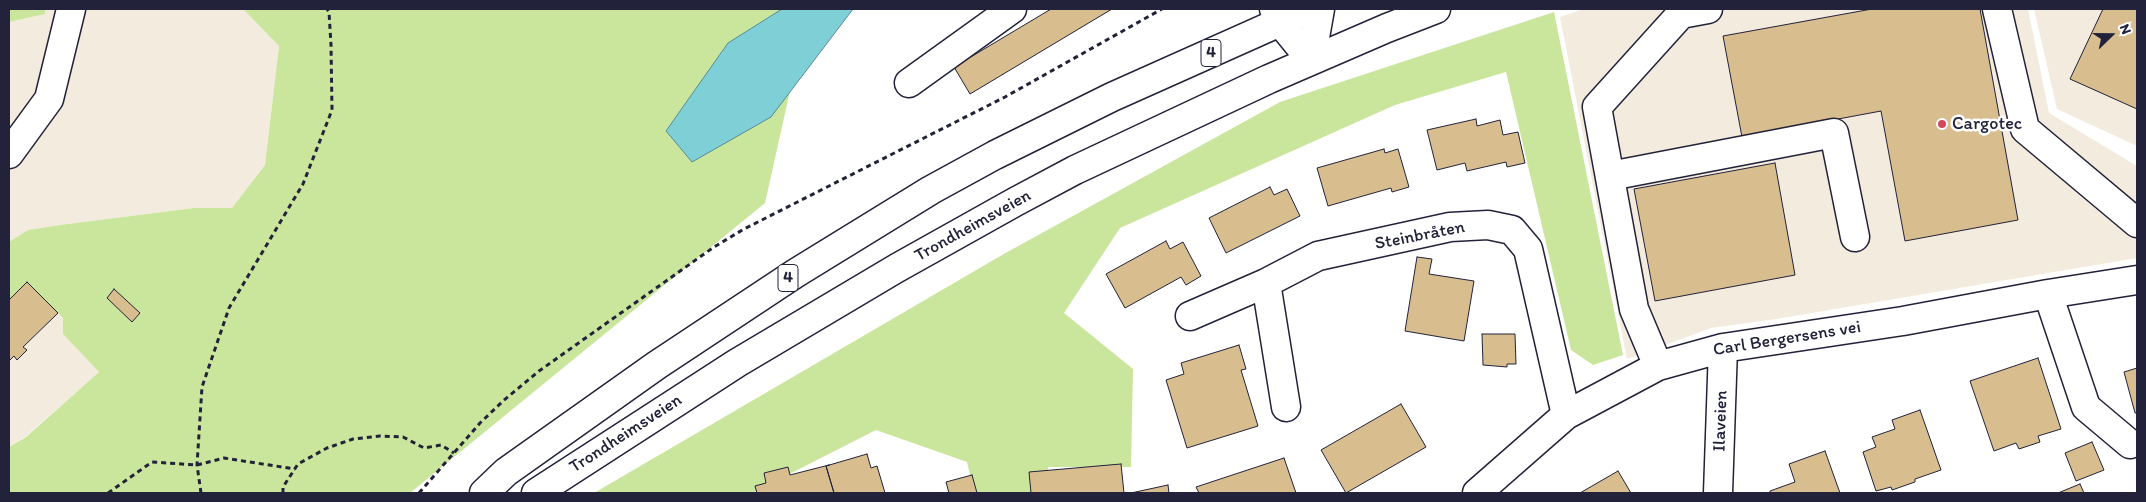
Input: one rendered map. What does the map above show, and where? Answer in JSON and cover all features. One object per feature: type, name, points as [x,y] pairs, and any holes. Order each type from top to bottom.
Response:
[{"type":"main road","points":[[9,154],[49,98],[71,9]]},
{"type":"main road","points":[[909,82],[1012,9]]},
{"type":"main road","name":"Trondheimsveien","points":[[484,493],[506,472],[671,355],[796,272],[931,190],[995,155],[1277,15],[1309,9]]},
{"type":"main road","points":[[1311,60],[1320,9]]},
{"type":"main road","name":"Trondheimsveien","points":[[536,493],[737,363],[959,233],[1075,170],[1311,60],[1436,9]]},
{"type":"main road","points":[[1658,366],[1634,308],[1597,106],[1681,14],[1708,9]]},
{"type":"main road","points":[[1998,9],[2025,129],[2137,223]]},
{"type":"main road","points":[[1277,15],[1311,60]]},
{"type":"main road","points":[[1610,176],[1834,133],[1855,237]]},
{"type":"main road","name":"Steinbråten","points":[[1190,316],[1266,283],[1318,256],[1450,227],[1488,225],[1512,230],[1528,249],[1566,415]]},
{"type":"main road","name":"Carl Bergersens vei","points":[[1477,493],[1566,415],[1658,366],[1723,348],[1903,321],[2048,294],[2137,280]]},
{"type":"main road","points":[[1266,283],[1286,407]]},
{"type":"main road","points":[[2048,294],[2086,407],[2130,444]]},
{"type":"main road","name":"Ilaveien","points":[[1718,493],[1723,348]]},
{"type":"path","points":[[201,493],[197,465],[202,387],[229,308],[303,184],[332,110],[331,45],[329,12],[327,9]]},
{"type":"path","points":[[419,493],[503,401],[538,371],[714,247],[744,229],[878,163],[1023,88],[1162,9]]},
{"type":"path","points":[[283,493],[283,487],[298,464],[327,448],[353,439],[380,436],[403,437],[424,448],[441,446],[454,453]]},
{"type":"path","points":[[108,493],[152,462],[197,465],[224,458],[295,470]]},
{"type":"shaded area","points":[[45,9],[243,9],[279,46],[265,165],[232,208],[194,208],[60,225],[28,230],[9,242],[9,22],[44,14]]},
{"type":"shaded area","points":[[1584,9],[2028,9],[2049,113],[2137,166],[2137,258],[1776,319],[1711,328],[1627,359],[1560,17]]},
{"type":"shaded area","points":[[2034,9],[2137,9],[2137,146],[2057,109]]},
{"type":"shaded area","points":[[29,284],[63,318],[63,334],[99,372],[25,437],[9,447],[9,303]]},
{"type":"green space","points":[[9,9],[45,9],[45,14],[9,22]]},
{"type":"green space","points":[[243,9],[850,9],[798,55],[765,203],[410,493],[9,493],[9,447],[26,437],[99,372],[63,334],[63,318],[29,284],[9,303],[9,242],[28,230],[60,225],[194,208],[232,208],[265,165],[279,46]]},
{"type":"green space","points":[[1554,12],[1623,355],[1593,365],[1571,350],[1506,72],[1395,105],[1120,228],[1064,313],[1133,369],[1131,467],[1048,467],[1050,493],[974,493],[967,462],[876,430],[752,493],[594,493],[1002,255],[1280,102]]},
{"type":"water","points":[[782,9],[853,9],[771,117],[692,162],[666,131],[728,43]]},
{"type":"building","points":[[1051,9],[1112,9],[970,94],[954,67]]},
{"type":"building","name":"Cargotec","points":[[1872,9],[1980,9],[2018,220],[1905,241],[1881,111],[1742,137],[1723,36]]},
{"type":"building","points":[[2103,9],[2137,9],[2137,109],[2070,79]]},
{"type":"building","points":[[1476,119],[1477,126],[1500,120],[1503,135],[1518,132],[1525,163],[1507,167],[1506,162],[1467,171],[1465,163],[1437,170],[1427,130]]},
{"type":"building","points":[[1384,149],[1385,153],[1398,149],[1409,187],[1392,192],[1391,188],[1328,206],[1317,168]]},
{"type":"building","points":[[1775,163],[1795,275],[1655,301],[1634,189]]},
{"type":"building","points":[[1270,187],[1274,195],[1287,189],[1300,216],[1226,253],[1209,218]]},
{"type":"building","points":[[1166,241],[1170,249],[1183,242],[1201,276],[1186,285],[1181,277],[1125,308],[1106,274]]},
{"type":"building","points":[[1417,257],[1432,259],[1429,274],[1474,281],[1464,341],[1405,331]]},
{"type":"building","points":[[27,282],[58,313],[23,347],[27,350],[17,360],[14,356],[9,361],[9,300]]},
{"type":"building","points":[[114,289],[140,313],[132,322],[107,298]]},
{"type":"building","points":[[1482,334],[1515,334],[1516,364],[1507,364],[1507,367],[1483,365]]},
{"type":"building","points":[[1239,345],[1246,369],[1241,370],[1258,426],[1187,448],[1166,380],[1184,374],[1181,363]]},
{"type":"building","points":[[2038,358],[2061,429],[2038,436],[2040,442],[2019,449],[2016,443],[1994,451],[1970,381]]},
{"type":"building","points":[[2137,368],[2137,413],[2135,413],[2124,372]]},
{"type":"building","points":[[1401,404],[1426,447],[1346,493],[1321,450]]},
{"type":"building","points":[[1920,410],[1941,470],[1892,490],[1891,487],[1876,491],[1863,452],[1876,447],[1872,437],[1895,429],[1892,420]]},
{"type":"building","points":[[2092,442],[2104,470],[2076,481],[2065,453]]},
{"type":"building","points":[[1825,451],[1840,493],[1770,493],[1770,491],[1795,482],[1789,464]]},
{"type":"building","points":[[867,454],[871,468],[877,466],[885,493],[834,493],[826,466]]},
{"type":"building","points":[[1284,458],[1296,493],[1199,493],[1196,487]]},
{"type":"building","points":[[1121,464],[1124,493],[1031,493],[1029,472]]},
{"type":"building","points":[[829,465],[826,466],[834,493],[757,493],[755,486],[766,483],[764,473],[788,467],[790,475]]},
{"type":"building","points":[[1618,471],[1631,493],[1580,493]]},
{"type":"building","points":[[972,475],[977,493],[949,493],[946,482]]},
{"type":"building","points":[[2080,484],[2084,493],[2058,493]]},
{"type":"building","points":[[1168,485],[1169,493],[1131,493]]},
{"type":"place","name":"Cargotec","points":[[1942,124]]}]
